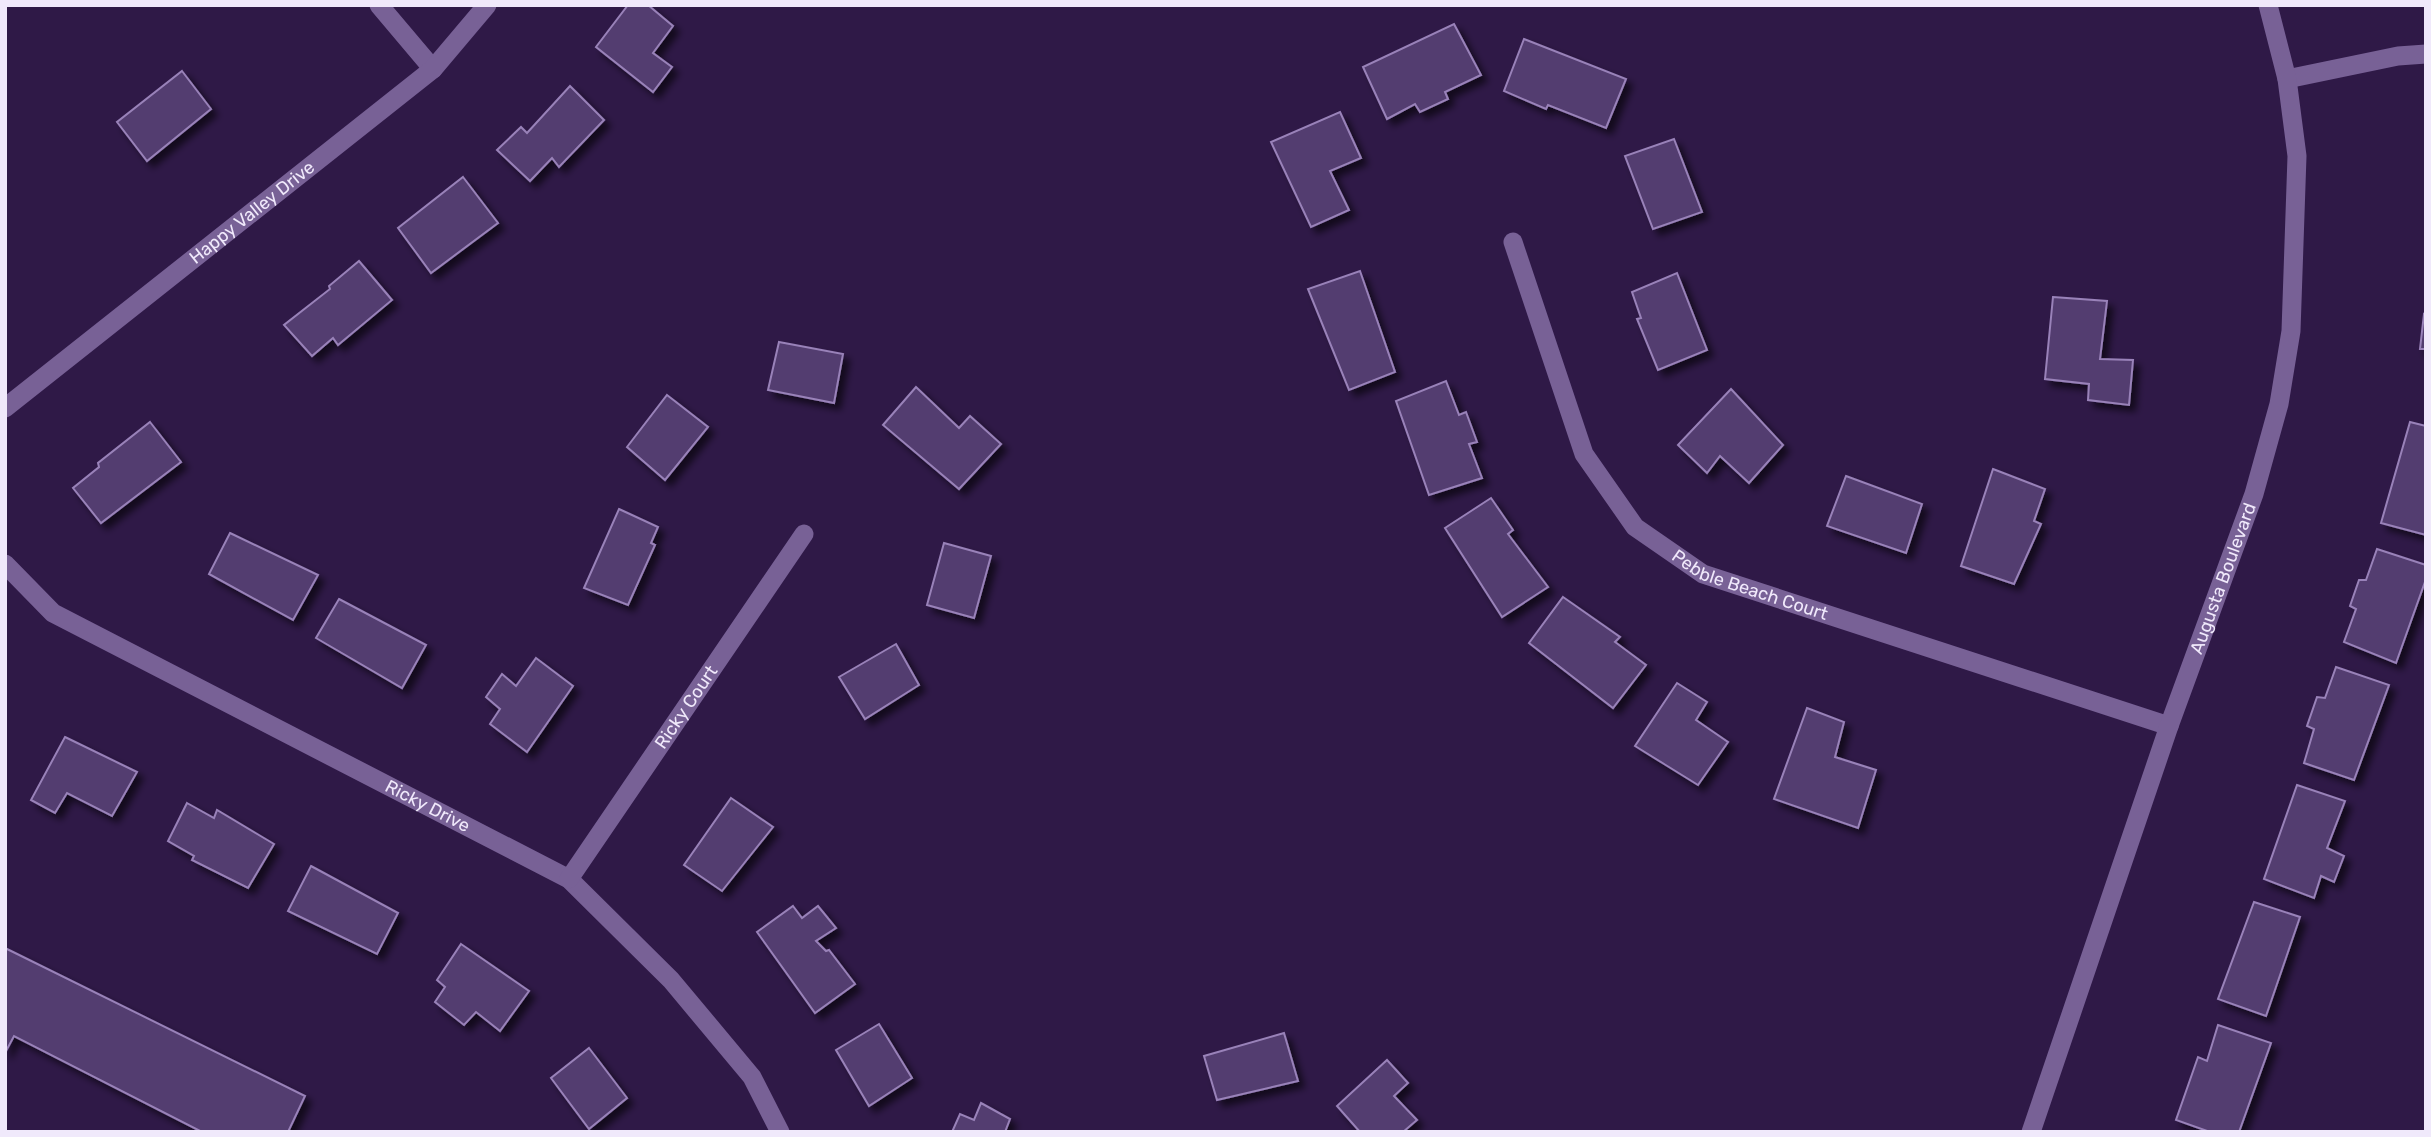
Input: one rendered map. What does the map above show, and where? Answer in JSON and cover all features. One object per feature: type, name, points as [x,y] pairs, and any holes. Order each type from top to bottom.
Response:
[{"type":"street","points":[[379,5],[433,69]]},
{"type":"street","name":"Happy Valley Drive","points":[[5,408],[433,69],[487,5]]},
{"type":"street","name":"Augusta Boulevard","points":[[2031,1132],[2169,726],[2254,494],[2279,404],[2291,331],[2298,156],[2287,79],[2268,5]]},
{"type":"street","points":[[2287,79],[2398,55],[2426,54]]},
{"type":"street","name":"Pebble Beach Court","points":[[1513,242],[1584,454],[1635,527],[1703,573],[2169,726]]},
{"type":"street","name":"Ricky Court","points":[[569,879],[804,534]]},
{"type":"street","name":"Ricky Drive","points":[[5,564],[53,613],[569,879],[671,980],[728,1048],[752,1077],[780,1132]]},
{"type":"building","points":[[628,5],[648,5],[673,26],[653,53],[672,67],[653,92],[596,47]]},
{"type":"building","points":[[1454,24],[1481,75],[1445,92],[1448,99],[1420,112],[1415,104],[1387,119],[1363,67]]},
{"type":"building","points":[[1524,39],[1626,79],[1606,128],[1548,105],[1546,109],[1504,91]]},
{"type":"building","points":[[182,71],[211,109],[147,161],[117,122]]},
{"type":"building","points":[[570,86],[604,120],[559,167],[552,158],[530,181],[497,150],[521,127],[527,133]]},
{"type":"building","points":[[1340,112],[1361,158],[1330,171],[1349,210],[1311,227],[1271,142]]},
{"type":"building","points":[[1674,139],[1702,212],[1653,229],[1625,156]]},
{"type":"building","points":[[463,177],[498,223],[431,273],[398,228]]},
{"type":"building","points":[[359,261],[392,300],[338,345],[333,338],[312,356],[284,325],[330,289],[329,286]]},
{"type":"building","points":[[1360,271],[1395,372],[1349,390],[1308,289]]},
{"type":"building","points":[[1677,273],[1707,350],[1658,370],[1637,319],[1641,318],[1632,292]]},
{"type":"building","points":[[2053,297],[2107,301],[2100,359],[2133,360],[2129,405],[2088,400],[2089,384],[2045,379]]},
{"type":"building","points":[[2424,314],[2426,349],[2420,349]]},
{"type":"building","points":[[779,342],[843,354],[834,403],[768,390]]},
{"type":"building","points":[[1446,381],[1459,415],[1466,412],[1477,442],[1469,444],[1482,478],[1429,495],[1396,401]]},
{"type":"building","points":[[916,387],[959,428],[970,416],[1001,444],[959,489],[883,425]]},
{"type":"building","points":[[1731,389],[1783,445],[1749,483],[1720,456],[1707,473],[1678,445]]},
{"type":"building","points":[[667,395],[708,427],[665,480],[627,447]]},
{"type":"building","points":[[150,422],[181,462],[101,523],[73,488],[99,467],[98,463]]},
{"type":"building","points":[[2410,422],[2426,426],[2426,535],[2381,523]]},
{"type":"building","points":[[1993,469],[2045,489],[2034,521],[2041,524],[2014,584],[1961,566]]},
{"type":"building","points":[[1846,476],[1922,504],[1906,553],[1827,526]]},
{"type":"building","points":[[1491,498],[1513,530],[1508,534],[1548,587],[1502,617],[1445,528]]},
{"type":"building","points":[[619,509],[658,527],[651,543],[655,545],[628,605],[584,588]]},
{"type":"building","points":[[230,533],[318,575],[293,620],[209,574]]},
{"type":"building","points":[[944,543],[991,556],[974,618],[927,605]]},
{"type":"building","points":[[2377,549],[2426,565],[2426,579],[2396,663],[2344,642],[2356,609],[2350,606],[2359,580],[2366,580]]},
{"type":"building","points":[[1563,597],[1620,637],[1615,642],[1646,665],[1613,708],[1529,643]]},
{"type":"building","points":[[339,599],[426,645],[402,688],[316,638]]},
{"type":"building","points":[[896,644],[919,685],[865,719],[839,677]]},
{"type":"building","points":[[536,658],[573,686],[527,752],[490,724],[500,709],[486,697],[502,674],[516,686]]},
{"type":"building","points":[[2336,667],[2389,685],[2354,780],[2304,763],[2314,729],[2307,726],[2317,697],[2325,698]]},
{"type":"building","points":[[1677,683],[1707,702],[1696,720],[1728,742],[1698,785],[1635,746]]},
{"type":"building","points":[[1807,708],[1844,722],[1835,757],[1876,770],[1858,828],[1774,799]]},
{"type":"building","points":[[65,737],[137,772],[112,816],[67,793],[55,813],[31,800]]},
{"type":"building","points":[[2297,785],[2345,801],[2327,848],[2344,856],[2334,882],[2321,876],[2314,898],[2264,879]]},
{"type":"building","points":[[731,798],[773,827],[722,891],[684,865]]},
{"type":"building","points":[[187,803],[214,818],[217,810],[274,844],[248,888],[192,860],[194,856],[168,841]]},
{"type":"building","points":[[311,866],[398,913],[377,954],[288,911]]},
{"type":"building","points":[[2254,902],[2300,917],[2266,1016],[2218,999]]},
{"type":"building","points":[[793,906],[802,918],[818,906],[836,928],[816,941],[826,951],[829,950],[855,984],[815,1013],[757,932]]},
{"type":"building","points":[[461,944],[529,991],[500,1031],[476,1012],[464,1025],[435,1002],[445,987],[437,980]]},
{"type":"building","points":[[5,948],[305,1096],[288,1132],[202,1132],[14,1036],[5,1053]]},
{"type":"building","points":[[879,1024],[912,1078],[869,1106],[836,1050]]},
{"type":"building","points":[[2218,1025],[2271,1043],[2239,1132],[2210,1132],[2176,1120],[2198,1057],[2207,1061]]},
{"type":"building","points":[[1284,1033],[1298,1081],[1217,1100],[1204,1056]]},
{"type":"building","points":[[589,1048],[627,1098],[589,1129],[551,1078]]},
{"type":"building","points":[[1387,1060],[1408,1083],[1394,1096],[1417,1120],[1403,1132],[1360,1132],[1337,1106]]},
{"type":"building","points":[[981,1103],[1010,1119],[1005,1132],[952,1132],[960,1114],[974,1120]]}]
